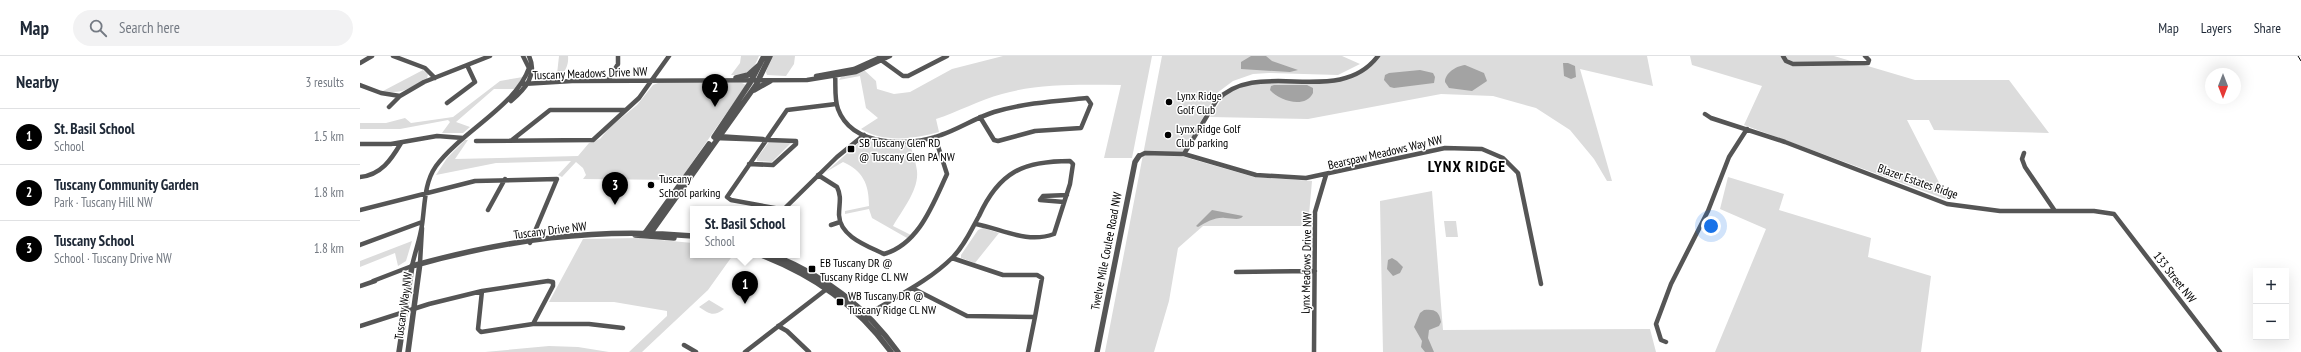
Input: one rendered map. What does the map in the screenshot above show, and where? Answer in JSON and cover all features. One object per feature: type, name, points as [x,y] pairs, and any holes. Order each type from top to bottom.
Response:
[{"type":"street","points":[[360,63],[372,56]]},
{"type":"street","points":[[393,56],[425,68],[435,78]]},
{"type":"street","points":[[389,107],[400,96],[435,78],[490,56]]},
{"type":"street","points":[[523,56],[529,68],[526,84]]},
{"type":"street","points":[[360,286],[412,267],[422,224],[428,182],[436,167],[463,138],[498,110],[526,84],[534,70],[529,56]]},
{"type":"street","points":[[609,80],[618,64],[618,56]]},
{"type":"street","points":[[476,141],[593,140],[639,98],[654,80],[670,56]]},
{"type":"street","points":[[647,234],[750,93],[764,56]]},
{"type":"street","points":[[716,138],[770,56]]},
{"type":"street","points":[[756,79],[770,81],[807,80],[856,72],[881,58],[890,56]]},
{"type":"street","points":[[881,58],[903,76],[908,76],[947,56]]},
{"type":"street","points":[[1184,154],[1202,123],[1222,94],[1237,83],[1273,76],[1329,80],[1344,78],[1356,75],[1368,68],[1378,56]]},
{"type":"street","points":[[1783,56],[1786,62],[1793,64],[1868,63],[1869,60],[1865,56]]},
{"type":"street","points":[[736,78],[748,75],[761,64]]},
{"type":"street","points":[[447,104],[475,82],[467,65]]},
{"type":"street","points":[[756,79],[801,78],[835,75]]},
{"type":"street","points":[[835,75],[836,104],[844,122],[864,135],[877,139],[896,141],[935,137],[980,117],[1030,103],[1086,98],[1090,104],[1082,128],[1035,131],[998,141],[994,140],[980,117]]},
{"type":"street","name":"Tuscany Meadows Drive NW","points":[[526,84],[609,80],[756,79]]},
{"type":"street","name":"Tuscany Meadows Drive NW","points":[[654,80],[756,79]]},
{"type":"street","points":[[750,93],[770,81]]},
{"type":"street","points":[[360,86],[381,93],[400,96]]},
{"type":"street","points":[[764,206],[731,200],[727,196],[787,110],[836,104]]},
{"type":"street","points":[[512,140],[545,112],[550,110],[626,110]]},
{"type":"street","name":"Blazer Estates Ridge","points":[[1705,114],[1711,118],[1747,129],[1946,204],[2000,212],[2105,211],[2114,214]]},
{"type":"street","points":[[1666,342],[1661,340],[1656,324],[1671,284],[1708,211],[1729,157],[1747,129]]},
{"type":"street","points":[[787,206],[864,135]]},
{"type":"street","points":[[360,144],[401,143],[437,136],[463,138]]},
{"type":"street","points":[[818,176],[833,182],[838,188],[841,196],[840,222],[846,232],[884,254],[890,254],[910,238],[921,225],[947,174],[935,137]]},
{"type":"street","points":[[716,138],[754,141],[766,139],[793,140],[796,144],[773,165],[749,164]]},
{"type":"street","points":[[360,177],[369,177],[378,173],[401,143]]},
{"type":"street","name":"Bearspaw Meadows Way NW","points":[[1139,156],[1156,153],[1184,154],[1256,174],[1306,178],[1455,147],[1482,149],[1494,154],[1512,165],[1518,173],[1540,284]]},
{"type":"street","points":[[2024,153],[2022,159],[2025,167],[2055,211]]},
{"type":"street","name":"Twelve Mile Coulee Road NW","points":[[1097,352],[1135,162],[1139,156]]},
{"type":"street","points":[[866,316],[912,288],[952,258],[976,224],[996,185],[1010,174],[1024,166],[1044,161],[1070,160],[1073,164],[1067,195],[1054,234],[1048,237],[1022,237],[998,228],[976,224]]},
{"type":"street","name":"Lynx Meadows Drive NW","points":[[1314,352],[1315,212],[1326,175]]},
{"type":"street","points":[[488,210],[505,179]]},
{"type":"street","points":[[360,210],[475,181],[505,179],[557,179],[530,241]]},
{"type":"street","points":[[1064,202],[1040,200],[1043,196],[1067,195]]},
{"type":"street","name":"133 Street NW","points":[[2114,214],[2220,352]]},
{"type":"street","points":[[831,225],[840,222]]},
{"type":"street","points":[[360,245],[422,224]]},
{"type":"street","points":[[420,265],[422,224]]},
{"type":"street","name":"Tuscany Drive NW","points":[[412,267],[530,241],[647,234],[690,236]]},
{"type":"street","name":"Tuscany Drive NW","points":[[647,234],[690,240]]},
{"type":"street","points":[[768,258],[795,269],[830,287]]},
{"type":"street","points":[[780,258],[809,271],[830,287],[866,316],[898,352]]},
{"type":"street","points":[[952,258],[1003,275],[1037,275],[1042,278],[1028,352]]},
{"type":"street","name":"Tuscany Way NW","points":[[408,352],[420,265]]},
{"type":"street","name":"Tuscany Way NW","points":[[399,352],[412,267]]},
{"type":"street","points":[[1236,272],[1315,272]]},
{"type":"street","points":[[360,326],[405,310],[482,291],[553,282],[553,286],[533,324]]},
{"type":"street","points":[[745,352],[830,287]]},
{"type":"street","points":[[912,288],[958,314],[967,316],[1035,317]]},
{"type":"street","points":[[482,291],[478,329],[481,332],[533,324],[589,324],[623,328]]},
{"type":"street","points":[[866,316],[891,352]]},
{"type":"street","points":[[778,326],[787,331],[809,352]]},
{"type":"street","points":[[684,345],[696,352]]},
{"type":"shaded area","points":[[559,56],[568,56],[566,68],[560,78],[534,79],[557,74]]},
{"type":"shaded area","points":[[741,56],[759,56],[755,65],[749,71],[731,75],[740,63]]},
{"type":"shaded area","points":[[772,56],[795,56],[794,64],[786,76],[767,75],[766,72]]},
{"type":"shaded area","points":[[1003,56],[1152,56],[1132,158],[1104,158],[1121,85],[1061,85],[1017,90],[985,99],[936,119],[939,132],[910,138],[889,138],[861,129],[878,118],[866,108],[860,76],[839,80],[841,77],[863,69],[876,81],[877,89],[894,94],[910,92],[952,69]]},
{"type":"shaded area","points":[[1162,56],[1342,56],[1360,64],[1338,75],[1253,74],[1233,81],[1217,93],[1181,156],[1254,177],[1312,181],[1308,226],[1203,226],[1178,248],[1169,301],[1154,352],[1105,352]]},
{"type":"shaded area","points":[[1251,56],[1266,56],[1272,61],[1298,70],[1290,72],[1241,69],[1241,62]]},
{"type":"shaded area","points":[[1379,56],[1647,56],[1653,86],[1580,69],[1612,181],[1607,181],[1594,159],[1570,130],[1536,108],[1493,96],[1441,94],[1308,119],[1210,117],[1225,94],[1246,83],[1325,81],[1355,76]]},
{"type":"shaded area","points":[[1690,56],[1834,56],[1915,80],[2009,80],[2049,133],[1934,130],[1929,120],[1907,120],[1948,200],[1744,125],[1762,86],[1692,65]]},
{"type":"shaded area","points":[[1563,63],[1568,63],[1575,66],[1576,77],[1571,79],[1564,76]]},
{"type":"shaded area","points":[[1465,65],[1484,73],[1487,81],[1472,91],[1449,88],[1445,82],[1445,79],[1449,73],[1455,68]]},
{"type":"shaded area","points":[[423,70],[428,74],[427,79],[401,91],[383,91]]},
{"type":"shaded area","points":[[1420,70],[1433,73],[1435,77],[1434,83],[1394,88],[1390,87],[1384,80],[1385,75],[1389,73]]},
{"type":"shaded area","points":[[523,77],[515,89],[494,89],[456,122],[470,127],[463,133],[442,133],[450,122],[448,120],[400,129],[360,129],[360,123],[386,123],[405,118],[411,123],[453,117],[500,81]]},
{"type":"shaded area","points":[[658,83],[742,83],[746,85],[680,180],[583,179],[586,175],[583,168],[576,162],[562,177],[558,175],[571,161],[496,163],[436,175],[447,158],[465,140],[468,140],[455,159],[578,156],[589,143],[600,139],[609,128],[637,105],[653,85]]},
{"type":"shaded area","points":[[1307,85],[1313,88],[1313,93],[1304,101],[1292,102],[1274,94],[1270,90],[1271,86]]},
{"type":"shaded area","points":[[862,140],[892,144],[910,143],[917,171],[917,178],[913,193],[893,226],[911,235],[907,238],[872,218],[869,209],[845,214],[845,211],[869,206],[868,191],[864,179],[856,170],[843,162],[826,172]]},
{"type":"shaded area","points":[[769,142],[791,143],[772,162],[757,161],[757,158]]},
{"type":"shaded area","points":[[1728,177],[1784,194],[1779,210],[1871,238],[1868,257],[1931,276],[1921,352],[1715,352],[1766,229],[1720,209]]},
{"type":"shaded area","points":[[1432,191],[1443,330],[1650,329],[1656,352],[1383,352],[1380,201]]},
{"type":"shaded area","points":[[1212,210],[1243,216],[1242,218],[1238,219],[1218,218],[1198,227],[1196,226]]},
{"type":"shaded area","points":[[1444,221],[1456,221],[1458,237],[1446,237]]},
{"type":"shaded area","points":[[983,228],[999,233],[975,263],[961,258],[961,255],[978,230]]},
{"type":"shaded area","points":[[638,238],[690,243],[690,258],[731,258],[708,290],[642,352],[629,352],[667,316],[667,311],[614,302],[549,302],[583,239]]},
{"type":"shaded area","points":[[412,241],[406,261],[398,266],[395,253],[360,267],[360,261]]},
{"type":"shaded area","points":[[1392,258],[1403,267],[1400,273],[1393,276],[1387,269],[1388,260]]},
{"type":"shaded area","points":[[709,300],[724,309],[712,314],[699,307]]},
{"type":"shaded area","points":[[1424,310],[1434,310],[1438,313],[1441,322],[1439,326],[1429,330],[1428,338],[1434,352],[1425,352],[1421,347],[1422,341],[1414,327],[1420,313]]},
{"type":"shaded area","points":[[549,346],[578,347],[609,352],[485,352]]},
{"type":"railway","points":[[2298,56],[2301,61]]},
{"type":"place","name":"Lynx Ridge Golf Club","points":[[1169,102]]},
{"type":"place","name":"Tuscany Community Garden","points":[[715,107]]},
{"type":"place","name":"Lynx Ridge Golf Club parking","points":[[1168,135]]},
{"type":"place","name":"SB Tuscany Glen RD @ Tuscany Glen PA NW","points":[[851,149]]},
{"type":"place","name":"Tuscany School parking","points":[[651,185]]},
{"type":"place","name":"Tuscany School","points":[[615,205]]},
{"type":"place","name":"EB Tuscany DR @ Tuscany Ridge CL NW","points":[[812,269]]},
{"type":"place","name":"WB Tuscany DR @ Tuscany Ridge CL NW","points":[[840,302]]},
{"type":"place","name":"St. Basil School","points":[[745,304]]},
{"type":"district","name":"LYNX RIDGE","points":[[1467,166]]}]
